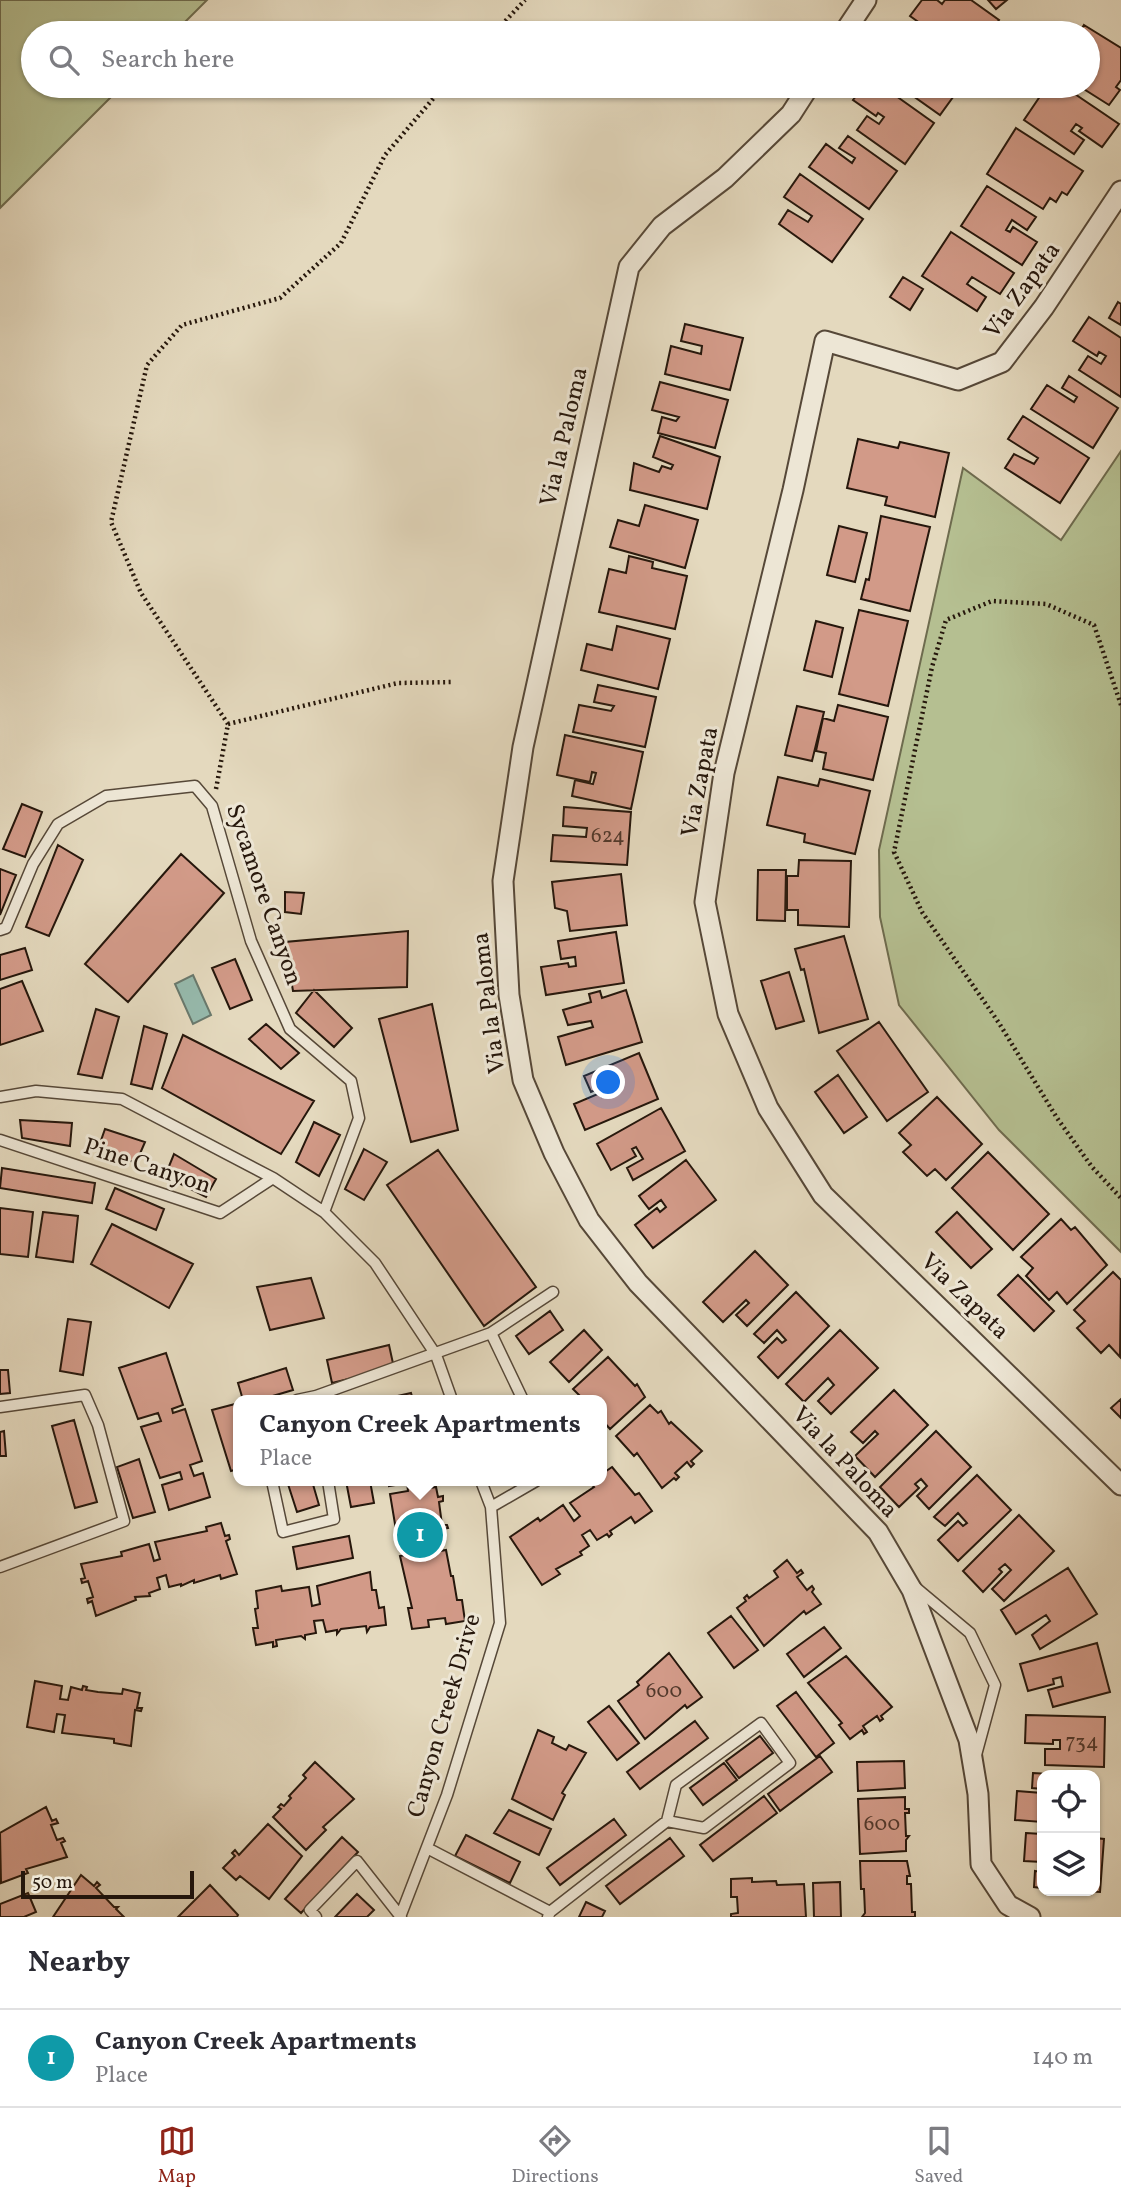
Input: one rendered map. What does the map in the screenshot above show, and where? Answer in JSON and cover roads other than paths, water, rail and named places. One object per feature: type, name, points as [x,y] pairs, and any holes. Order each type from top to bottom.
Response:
[{"type":"street","points":[[852,21],[866,0]]},
{"type":"street","name":"Via la Paloma","points":[[801,98],[791,114],[725,178],[662,226],[629,267],[523,747],[503,881],[509,995],[523,1080],[554,1153],[589,1220],[638,1283],[878,1532],[912,1590],[969,1740],[978,1794],[981,1864],[1007,1911],[1030,1917]]},
{"type":"street","name":"Via Zapata","points":[[1121,191],[1044,307],[1002,362],[958,380],[824,341],[793,490],[724,773],[705,902],[728,1014],[768,1108],[823,1195],[1121,1485]]},
{"type":"lane","name":"Sycamore Canyon","points":[[0,930],[6,928],[33,864],[58,824],[106,796],[195,786],[212,806],[251,941],[290,1029],[351,1082],[359,1118],[324,1212]]},
{"type":"lane","points":[[0,1097],[36,1091],[122,1099],[273,1178],[324,1212],[375,1263],[436,1355],[450,1395]]},
{"type":"lane","name":"Pine Canyon","points":[[0,1140],[220,1213],[273,1178]]},
{"type":"lane","points":[[325,1395],[491,1333],[553,1292]]},
{"type":"lane","points":[[491,1333],[521,1395]]},
{"type":"lane","points":[[0,1407],[85,1395],[98,1425],[124,1521],[0,1567]]},
{"type":"lane","points":[[273,1486],[283,1532],[334,1520],[329,1486]]},
{"type":"lane","name":"Canyon Creek Drive","points":[[400,1917],[447,1795],[500,1623],[491,1507],[483,1486]]},
{"type":"lane","points":[[491,1507],[527,1486]]},
{"type":"lane","points":[[904,1577],[970,1633],[995,1685],[973,1766]]},
{"type":"lane","points":[[426,1848],[549,1914],[667,1821],[676,1784],[761,1723],[790,1763],[704,1828],[667,1821]]},
{"type":"lane","points":[[316,1917],[310,1910],[357,1861],[400,1917]]},
{"type":"water","points":[[193,975],[211,1015],[193,1024],[175,984]]},
{"type":"place","name":"Canyon Creek Apartments","points":[[420,1535]]}]
